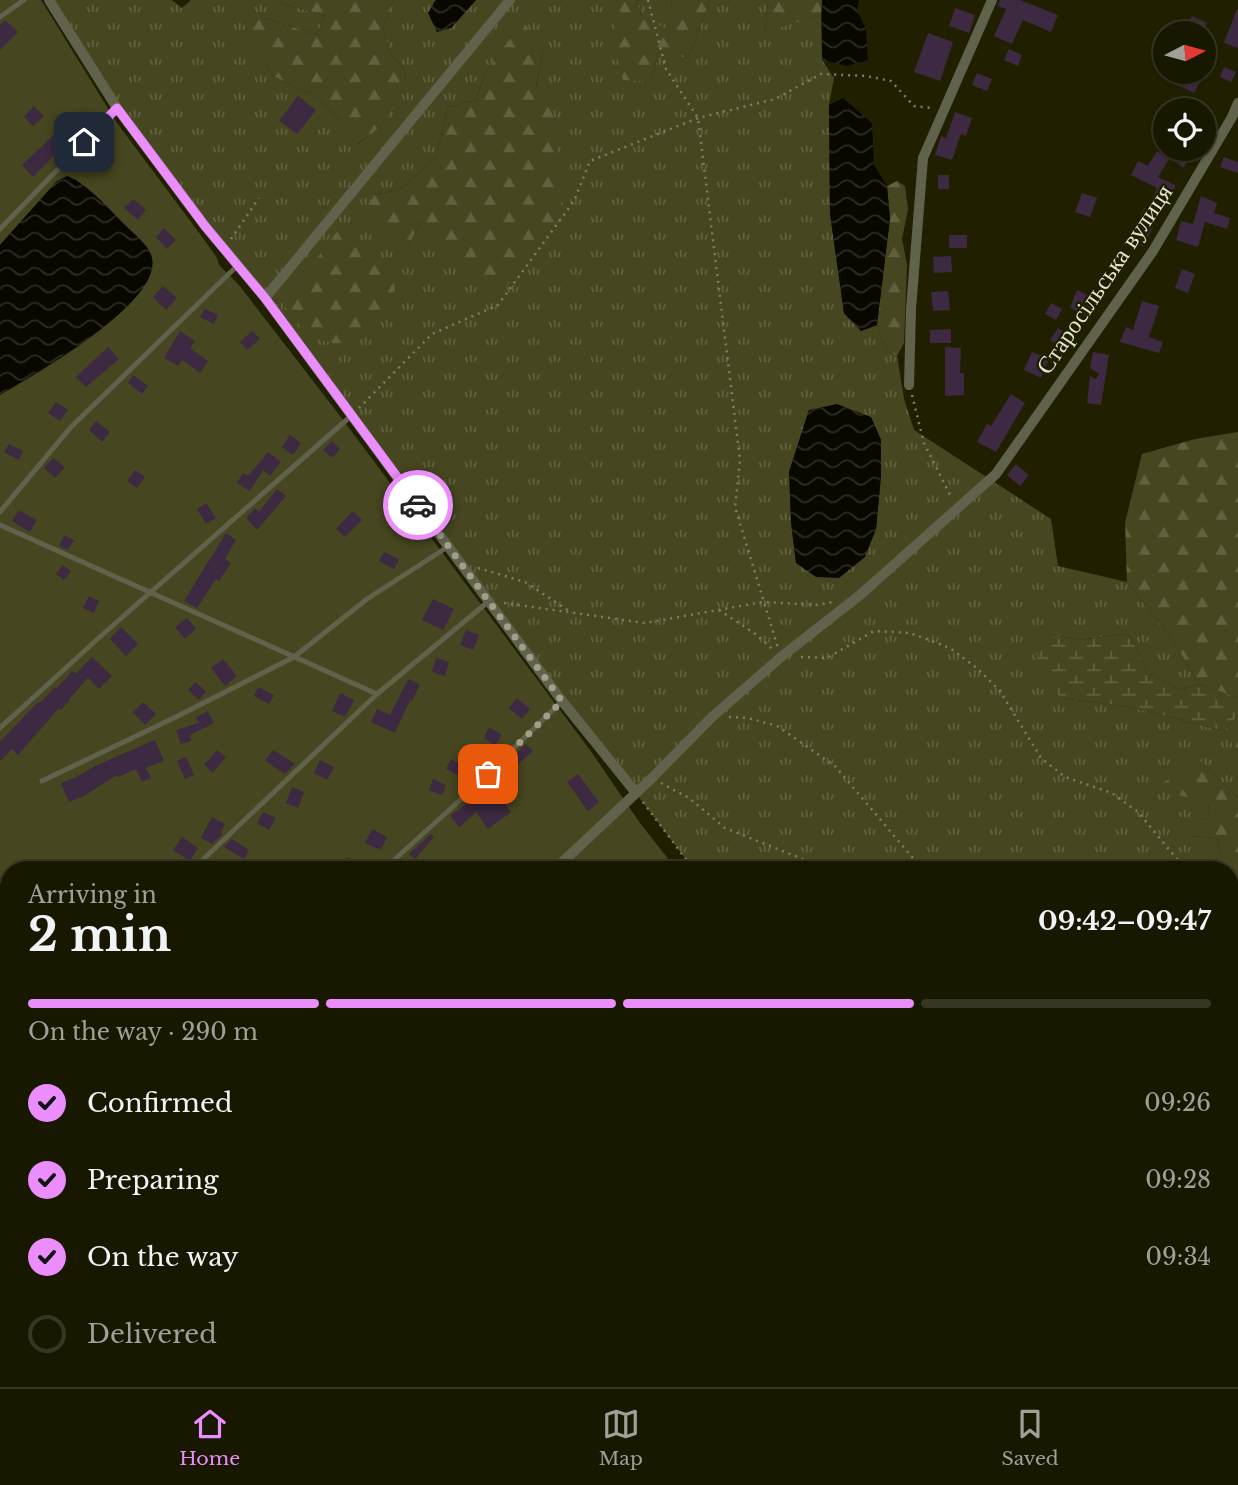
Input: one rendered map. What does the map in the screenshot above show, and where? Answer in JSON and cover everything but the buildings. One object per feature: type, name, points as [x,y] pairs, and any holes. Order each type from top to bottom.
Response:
[{"type":"street","points":[[49,0],[117,108],[237,266],[265,298],[562,701],[636,793]]},
{"type":"street","points":[[265,298],[510,0]]},
{"type":"street","points":[[909,385],[911,309],[923,158],[992,0]]},
{"type":"street","name":"Старосільська вулиця","points":[[564,861],[712,717],[781,657],[860,595],[996,474],[1153,251],[1238,103]]},
{"type":"lane","points":[[0,18],[24,0]]},
{"type":"lane","points":[[0,229],[117,108]]},
{"type":"lane","points":[[0,512],[71,427],[237,266]]},
{"type":"lane","points":[[0,728],[352,415]]},
{"type":"lane","points":[[0,525],[377,694]]},
{"type":"lane","points":[[42,781],[176,718],[294,657],[366,599],[449,546]]},
{"type":"lane","points":[[201,861],[377,694],[489,601]]},
{"type":"lane","points":[[393,861],[469,792],[562,701]]},
{"type":"path","points":[[648,0],[666,69],[698,118],[740,460],[735,507],[781,657]]},
{"type":"path","points":[[352,415],[432,334],[498,305],[574,201],[590,161],[698,118],[775,99],[821,74],[866,76],[891,81],[914,106],[944,110]]},
{"type":"path","points":[[224,249],[259,198]]},
{"type":"path","points":[[909,385],[924,443],[958,510]]},
{"type":"path","points":[[460,562],[525,582],[575,615]]},
{"type":"path","points":[[489,601],[645,623],[763,602],[818,606],[839,600]]},
{"type":"path","points":[[719,610],[757,635],[781,657],[827,658],[874,632],[910,633],[950,648],[978,668],[1000,691],[1041,758],[1065,777],[1112,793],[1138,812],[1179,861]]},
{"type":"path","points":[[712,717],[748,718],[777,726],[835,766],[915,861]]},
{"type":"path","points":[[652,778],[689,798],[725,828],[808,861]]},
{"type":"path","points":[[636,793],[687,861]]},
{"type":"green space","points":[[0,0],[41,0],[117,123],[203,238],[219,265],[239,285],[337,412],[670,861],[0,861],[0,395],[98,332],[142,287],[151,266],[146,247],[75,179],[57,181],[0,245]]},
{"type":"green space","points":[[49,0],[172,0],[182,8],[191,0],[281,0],[283,4],[325,15],[317,35],[262,17],[245,25],[273,76],[317,97],[340,120],[358,144],[377,129],[390,113],[406,72],[389,51],[383,27],[394,0],[436,0],[433,3],[451,28],[476,0],[616,0],[651,82],[659,51],[688,58],[710,0],[768,0],[765,31],[821,15],[822,60],[834,78],[829,105],[830,214],[844,313],[861,331],[877,325],[886,347],[897,356],[904,399],[914,430],[1051,519],[1058,566],[1127,582],[1169,635],[1200,684],[1180,690],[1147,672],[1130,636],[1123,634],[1080,640],[1059,636],[1061,698],[1130,707],[1224,731],[1238,752],[1238,798],[1198,759],[1197,799],[1208,803],[1210,819],[1180,818],[1190,836],[1217,838],[1223,861],[687,861],[117,108]],"holes":[[[523,22],[543,51],[536,87],[553,109],[440,237],[421,222],[405,251],[374,195],[399,190],[436,158],[448,107],[476,100],[485,73]],[[809,410],[871,417],[881,440],[876,529],[796,563],[789,472]]]},
{"type":"green space","points":[[281,0],[394,0],[383,27],[389,51],[406,72],[390,114],[377,129],[357,144],[340,120],[317,97],[273,76],[244,24],[262,17],[317,35],[325,15],[283,4]]},
{"type":"green space","points":[[616,0],[636,0],[642,17],[674,33],[671,0],[710,0],[688,58],[659,52],[651,82],[623,80],[611,34],[621,14]]},
{"type":"green space","points":[[636,0],[671,0],[675,34],[642,17]]},
{"type":"green space","points":[[768,0],[822,0],[821,15],[765,32]]},
{"type":"green space","points":[[523,21],[543,51],[536,86],[553,109],[564,213],[500,295],[421,222],[405,251],[367,211],[374,195],[399,190],[436,158],[448,107],[476,100],[485,73]]},
{"type":"green space","points":[[897,181],[905,186],[908,209],[902,239],[907,265],[904,343],[897,356],[886,347],[877,325],[890,219],[887,186]]},
{"type":"green space","points":[[342,225],[353,231],[365,252],[389,276],[395,293],[386,312],[368,330],[349,341],[332,343],[308,333],[285,306],[297,285]]},
{"type":"green space","points":[[1238,432],[1238,698],[1200,684],[1169,635],[1127,582],[1125,523],[1142,454],[1195,439]]},
{"type":"green space","points":[[1123,634],[1130,636],[1147,672],[1180,690],[1200,684],[1238,698],[1238,715],[1224,731],[1130,707],[1061,698],[1036,668],[1039,643],[1059,636],[1080,640]]},
{"type":"green space","points":[[1238,715],[1238,752],[1224,731]]},
{"type":"green space","points":[[1198,759],[1238,798],[1238,861],[1223,861],[1217,838],[1190,836],[1179,817],[1210,819],[1208,803],[1153,788],[1188,769]]},
{"type":"water","points":[[436,0],[476,0],[451,28],[437,32],[428,13]]},
{"type":"water","points":[[822,0],[859,0],[857,10],[866,29],[868,60],[847,66],[822,60]]},
{"type":"water","points":[[843,98],[872,123],[874,165],[887,186],[890,219],[877,325],[861,331],[844,313],[830,214],[829,105]]},
{"type":"water","points":[[67,176],[90,191],[145,245],[152,258],[150,276],[137,296],[92,336],[0,395],[0,245],[57,181]]},
{"type":"water","points":[[837,404],[871,417],[881,440],[876,529],[865,557],[839,578],[816,577],[796,563],[789,472],[809,410]]},
{"type":"way so far","points":[[418,505],[562,701],[488,774]]},
{"type":"route","points":[[84,142],[117,108],[205,226],[265,298],[418,505]]}]
